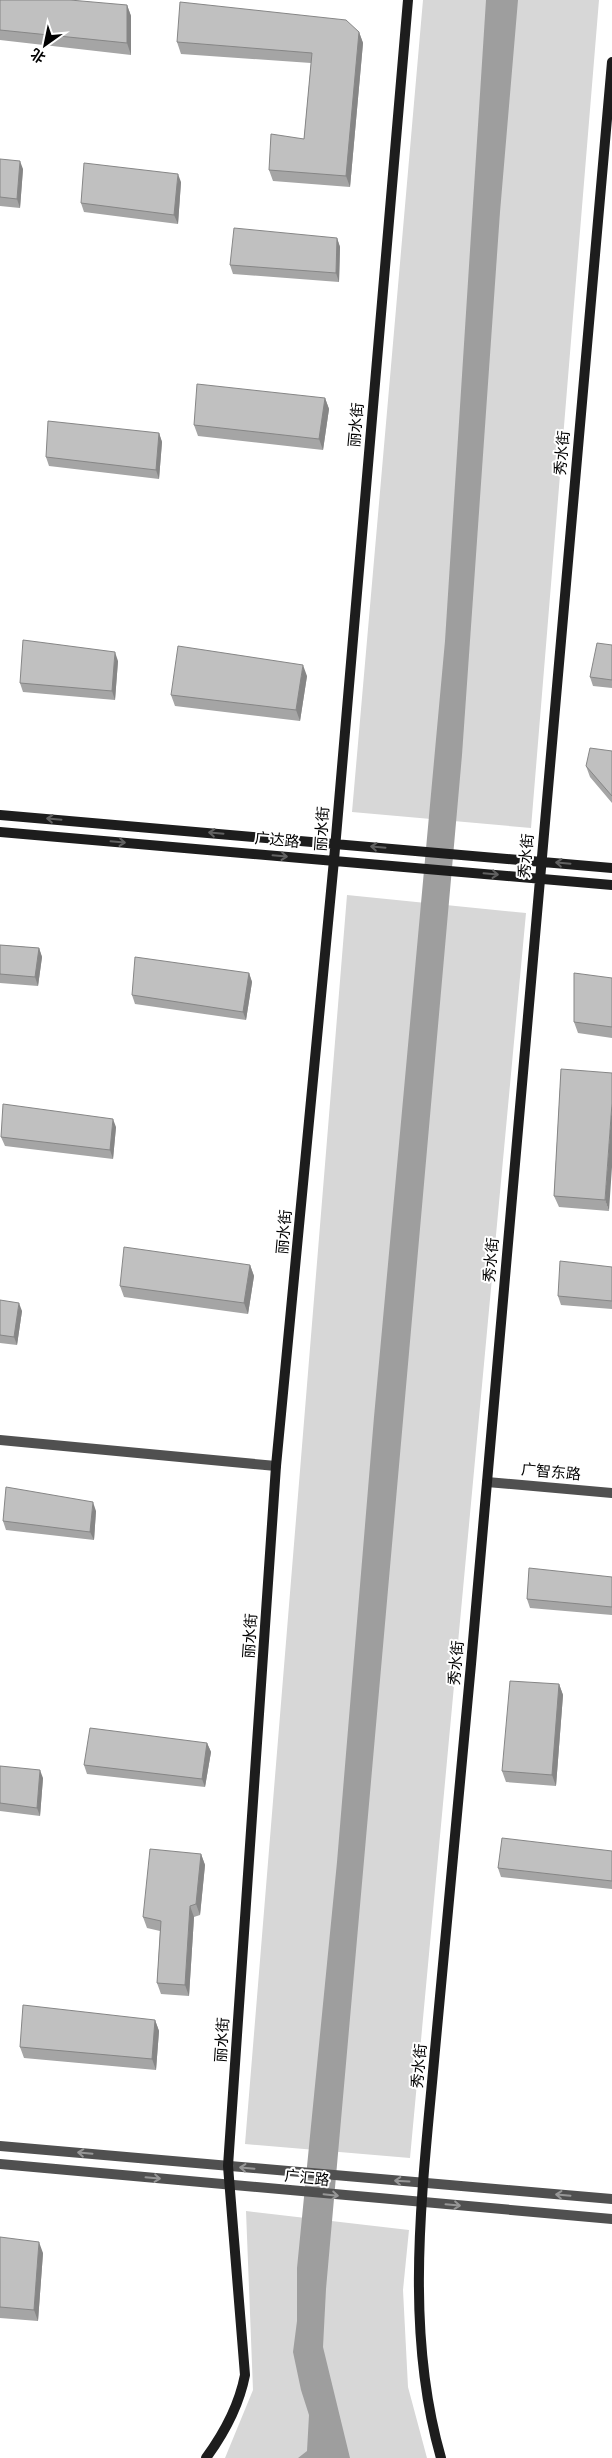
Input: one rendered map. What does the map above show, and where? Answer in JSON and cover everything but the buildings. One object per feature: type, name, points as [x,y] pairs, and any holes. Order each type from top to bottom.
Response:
[{"type":"main road","name":"丽水街","points":[[206,2458],[227,2427],[240,2399],[245,2375],[228,2166],[276,1466],[334,860],[408,0]]},
{"type":"main road","name":"秀水街","points":[[441,2458],[430,2416],[421,2351],[418,2309],[423,2182],[488,1482],[539,878],[612,62]]},
{"type":"main road","name":"广达路","points":[[0,815],[612,868]]},
{"type":"main road","name":"广达路","points":[[0,832],[612,885]]},
{"type":"street","points":[[0,1440],[276,1466]]},
{"type":"street","name":"广智东路","points":[[488,1482],[612,1493]]},
{"type":"street","name":"广汇路","points":[[0,2146],[374,2180],[423,2182],[612,2199]]},
{"type":"street","name":"广汇路","points":[[0,2164],[229,2184],[369,2199],[612,2219]]},
{"type":"shaded area","points":[[423,0],[599,0],[531,828],[352,812]]},
{"type":"shaded area","points":[[486,0],[518,0],[500,212],[462,755],[326,2289],[323,2347],[350,2458],[298,2458],[307,2451],[309,2415],[301,2390],[293,2352],[297,2321],[297,2268],[337,1862],[374,1417],[445,641]]},
{"type":"shaded area","points":[[347,895],[526,913],[410,2158],[245,2144]]},
{"type":"shaded area","points":[[246,2211],[409,2230],[403,2290],[408,2387],[427,2458],[225,2458],[253,2390]]}]
